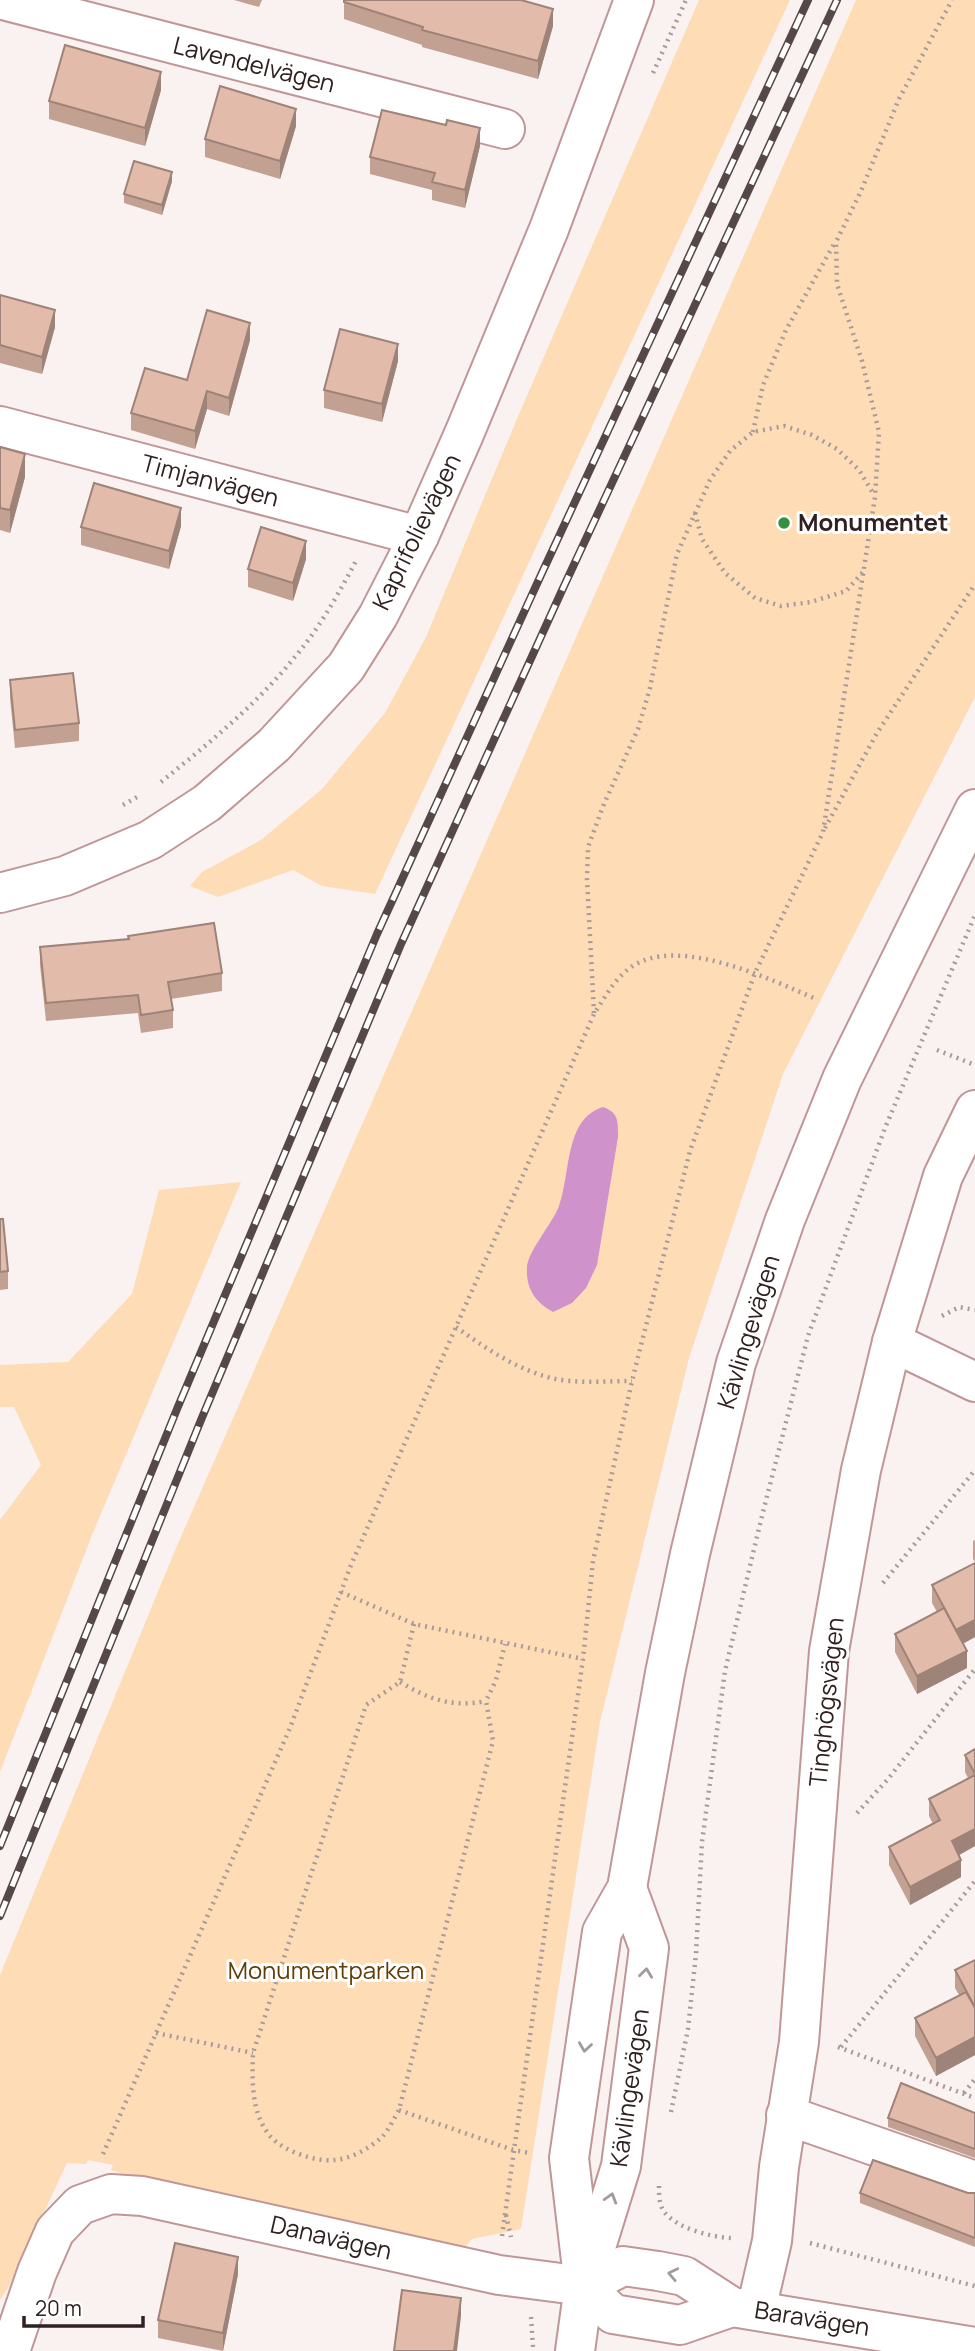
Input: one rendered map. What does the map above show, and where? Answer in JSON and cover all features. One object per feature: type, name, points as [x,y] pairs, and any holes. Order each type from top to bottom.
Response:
[{"type":"street","name":"Lavendelvägen","points":[[3,0],[505,129]]},
{"type":"street","name":"Kaprifolievägen","points":[[0,893],[65,876],[150,840],[207,803],[243,774],[306,712],[346,667],[419,537],[549,229],[634,0]]},
{"type":"street","name":"Timjanvägen","points":[[0,426],[419,537]]},
{"type":"street","name":"Kävlingevägen","points":[[584,2286],[569,2158],[602,1932],[627,1888],[665,1673],[690,1554],[736,1363],[785,1220],[842,1079],[975,809]]},
{"type":"street","name":"Tinghögsvägen","points":[[744,2309],[772,2241],[786,2115],[799,2042],[829,1651],[861,1471],[892,1342],[943,1176],[975,1110]]},
{"type":"street","points":[[892,1342],[975,1382]]},
{"type":"street","name":"Kävlingevägen","points":[[575,2351],[584,2286],[621,2166],[649,1948],[627,1888]]},
{"type":"street","points":[[786,2115],[975,2181]]},
{"type":"street","name":"Danavägen","points":[[80,2205],[111,2194],[142,2196],[499,2275],[584,2286]]},
{"type":"street","points":[[10,2351],[10,2344],[37,2272],[55,2231],[80,2205]]},
{"type":"street","name":"Baravägen","points":[[744,2309],[680,2325],[613,2314],[584,2286],[623,2266],[658,2271],[684,2276],[744,2309],[975,2347]]},
{"type":"path","points":[[753,432],[763,385],[786,330],[836,242],[861,191],[899,99],[952,0]]},
{"type":"path","points":[[823,832],[875,497],[879,432],[862,362],[837,284],[836,242]]},
{"type":"path","points":[[594,1014],[587,879],[589,847],[604,804],[638,729],[650,688],[677,554],[710,480],[730,452],[753,432],[784,426],[812,435],[837,449],[859,470],[875,497]]},
{"type":"path","points":[[694,513],[702,539],[725,573],[755,598],[781,606],[811,602],[846,591],[863,572]]},
{"type":"path","points":[[499,2275],[513,2150],[583,1659],[593,1561],[632,1381],[690,1151],[755,973],[823,832],[877,733],[975,584]]},
{"type":"path","points":[[670,2120],[688,2029],[696,1954],[702,1842],[725,1671],[764,1506],[808,1336],[885,1128],[975,915]]},
{"type":"path","points":[[80,2205],[290,1728],[341,1592],[456,1327],[594,1014],[615,979],[640,961],[667,956],[716,960],[816,999]]},
{"type":"path","points":[[937,1049],[975,1065]]},
{"type":"path","points":[[935,1320],[959,1307],[975,1310]]},
{"type":"path","points":[[456,1327],[487,1349],[521,1367],[552,1378],[632,1381]]},
{"type":"path","points":[[880,1587],[975,1470]]},
{"type":"path","points":[[341,1592],[414,1624],[583,1659]]},
{"type":"path","points":[[414,1624],[400,1682],[366,1705],[253,2053],[251,2088],[259,2115],[271,2136],[296,2154],[334,2161],[357,2154],[383,2136],[399,2110],[493,1741],[486,1701],[496,1680],[505,1644]]},
{"type":"path","points":[[854,1816],[888,1779],[975,1669]]},
{"type":"path","points":[[400,1682],[424,1696],[468,1705],[486,1701]]},
{"type":"path","points":[[841,2047],[975,1881]]},
{"type":"path","points":[[156,2033],[253,2053]]},
{"type":"path","points":[[799,2042],[841,2047],[975,2098]]},
{"type":"path","points":[[964,2093],[975,2079]]},
{"type":"path","points":[[399,2110],[513,2150]]},
{"type":"path","points":[[659,2183],[661,2206],[666,2214],[682,2225],[721,2237],[812,2243],[975,2286]]},
{"type":"green space","points":[[699,0],[790,0],[375,894],[322,886],[293,870],[218,897],[190,886],[202,872],[261,840],[322,789],[385,713],[426,637],[519,414]]},
{"type":"green space","name":"Monumentparken","points":[[856,0],[975,0],[975,697],[783,1074],[689,1358],[600,1722],[521,2229],[472,2239],[465,2247],[142,2180],[111,2170],[113,2165],[88,2160],[86,2164],[67,2163],[12,2281],[0,2300],[0,1975],[176,1548]]},
{"type":"green space","points":[[241,1182],[92,1535],[0,1772],[0,1520],[41,1465],[14,1407],[0,1407],[0,1365],[68,1362],[132,1294],[159,1190]]},
{"type":"shaded area","points":[[603,1107],[617,1118],[618,1137],[597,1265],[586,1288],[572,1303],[553,1312],[541,1304],[530,1289],[528,1261],[559,1206],[575,1135],[590,1113]]},
{"type":"building","points":[[344,0],[521,0],[553,9],[538,61],[422,30],[423,27]]},
{"type":"building","points":[[65,45],[161,72],[145,128],[49,101]]},
{"type":"building","points":[[220,86],[296,109],[280,161],[205,139]]},
{"type":"building","points":[[382,110],[446,125],[447,120],[480,128],[465,190],[432,182],[435,173],[370,157]]},
{"type":"building","points":[[134,161],[172,172],[162,205],[124,194]]},
{"type":"building","points":[[0,295],[55,310],[42,357],[0,345]]},
{"type":"building","points":[[207,310],[250,323],[229,398],[207,391],[195,431],[131,413],[145,368],[187,380]]},
{"type":"building","points":[[340,329],[398,344],[382,404],[324,390]]},
{"type":"building","points":[[0,447],[25,454],[10,510],[0,508]]},
{"type":"building","points":[[94,483],[181,508],[169,551],[81,527]]},
{"type":"building","points":[[261,527],[306,541],[293,583],[248,569]]},
{"type":"building","points":[[73,673],[79,723],[15,730],[10,680]]},
{"type":"building","points":[[214,923],[222,973],[168,982],[173,1010],[141,1015],[138,995],[46,1003],[40,947],[129,939],[128,936]]},
{"type":"building","points":[[0,1219],[3,1219],[8,1271],[0,1272]]},
{"type":"building","points":[[975,1563],[975,1620],[956,1630],[932,1585]]},
{"type":"building","points":[[944,1608],[967,1651],[917,1676],[895,1634]]},
{"type":"building","points":[[975,1749],[975,1774],[965,1755]]},
{"type":"building","points":[[975,1775],[975,1829],[952,1841],[961,1860],[910,1887],[889,1847],[940,1820],[929,1799]]},
{"type":"building","points":[[975,1960],[975,2007],[955,1970]]},
{"type":"building","points":[[966,1992],[975,2008],[975,2037],[936,2058],[915,2018]]},
{"type":"building","points":[[901,2083],[975,2113],[975,2149],[888,2118]]},
{"type":"building","points":[[873,2160],[968,2193],[975,2193],[975,2238],[860,2193]]},
{"type":"building","points":[[175,2243],[238,2257],[223,2333],[158,2320]]},
{"type":"building","points":[[402,2290],[461,2298],[454,2351],[394,2351]]},
{"type":"railway","points":[[0,1846],[177,1409],[377,934],[808,0]]},
{"type":"railway","points":[[0,1916],[201,1420],[401,944],[564,586],[837,0]]},
{"type":"place","name":"Monumentet","points":[[784,523]]}]
